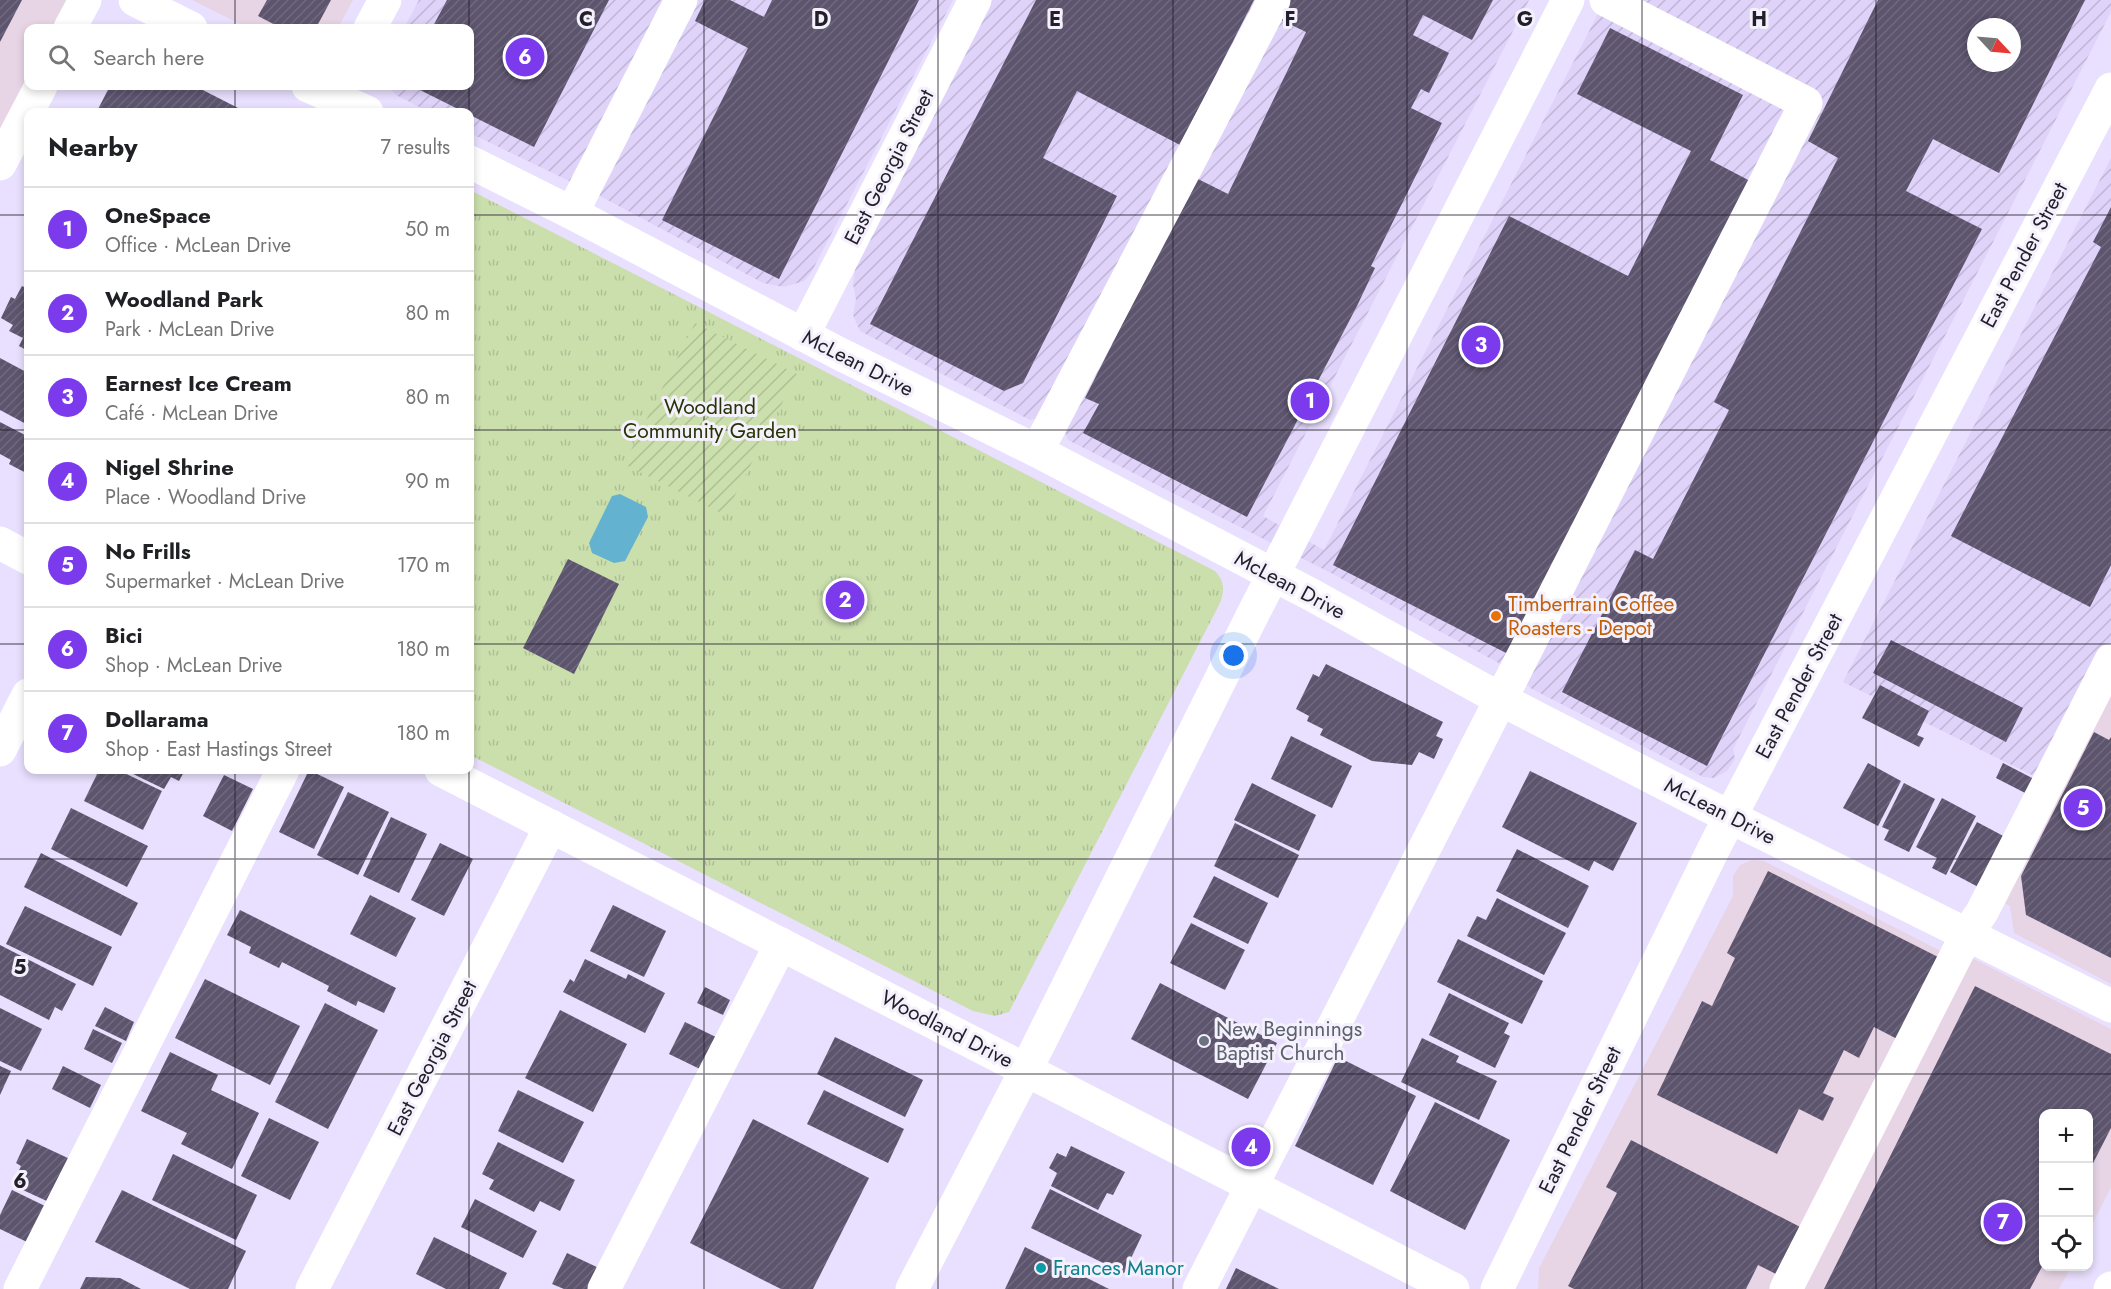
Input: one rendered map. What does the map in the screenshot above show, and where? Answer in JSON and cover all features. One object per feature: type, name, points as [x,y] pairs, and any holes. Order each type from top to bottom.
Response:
[{"type":"street","points":[[72,24],[85,0]]},
{"type":"street","points":[[135,0],[183,24]]},
{"type":"street","points":[[372,24],[385,0]]},
{"type":"street","points":[[572,213],[681,0]]},
{"type":"street","name":"East Georgia Street","points":[[803,335],[975,0]]},
{"type":"street","points":[[1037,451],[1274,0]]},
{"type":"street","points":[[912,1289],[1026,1070],[1272,577],[1568,0]]},
{"type":"street","points":[[1199,1289],[1806,103],[1606,0]]},
{"type":"street","name":"East Pender Street","points":[[1497,1289],[1731,818],[2111,89]]},
{"type":"street","points":[[29,108],[38,90]]},
{"type":"street","points":[[330,90],[360,108]]},
{"type":"street","points":[[0,164],[24,117]]},
{"type":"street","name":"McLean Drive","points":[[474,164],[803,335],[1037,451],[1502,700],[1731,818],[2111,1006]]},
{"type":"street","points":[[0,543],[24,556]]},
{"type":"street","points":[[1786,1289],[1967,934],[1982,912],[2111,660]]},
{"type":"street","points":[[0,750],[24,703]]},
{"type":"street","points":[[20,1289],[281,774]]},
{"type":"street","name":"Woodland Drive","points":[[449,774],[1453,1289]]},
{"type":"street","name":"East Georgia Street","points":[[312,1289],[551,826]]},
{"type":"street","points":[[604,1289],[781,944]]},
{"type":"shaded area","points":[[0,0],[85,0],[72,24],[24,24],[24,90],[27,90],[0,164]]},
{"type":"shaded area","points":[[192,0],[353,0],[340,24],[240,24]]},
{"type":"shaded area","points":[[419,0],[953,0],[811,273],[804,281],[784,287],[763,283],[598,195],[474,135],[474,108],[421,108],[396,95],[392,90],[474,90],[474,24],[406,24]]},
{"type":"shaded area","points":[[992,0],[1529,0],[1263,516],[1324,550],[1605,0],[2111,0],[2111,12],[1733,749],[1735,759],[1727,771],[1714,778],[1703,777],[1532,689],[1497,662],[1331,573],[1068,440],[1065,432],[1039,418],[1030,420],[860,331],[853,315],[856,300],[853,284],[856,263]]},
{"type":"shaded area","points":[[2111,158],[2111,662],[2048,783],[1843,682]]},
{"type":"shaded area","points":[[2111,660],[2111,984],[2014,933],[2010,906],[1990,895]]},
{"type":"shaded area","points":[[1752,860],[1764,861],[1939,950],[1974,959],[2111,1029],[2111,1187],[2093,1223],[2093,1109],[2039,1109],[2039,1271],[2069,1271],[2059,1289],[1538,1289],[1539,1268],[1733,896],[1733,876],[1740,865]]},
{"type":"green space","points":[[474,192],[1215,571],[1221,579],[1223,587],[1219,605],[1009,1012],[995,1016],[973,1011],[474,757]]},
{"type":"green space","name":"Woodland Community Garden","points":[[695,323],[797,374],[725,515],[624,464]]},
{"type":"water","points":[[620,494],[646,507],[648,517],[625,561],[614,563],[592,553],[589,543],[612,496]]},
{"type":"building","points":[[0,0],[22,0],[0,42]]},
{"type":"building","points":[[267,0],[331,0],[318,24],[273,24],[258,16]]},
{"type":"building","points":[[447,0],[609,0],[534,147],[474,117],[474,108],[456,108],[420,90],[474,90],[474,24],[434,24]]},
{"type":"building","points":[[705,0],[730,0],[764,17],[772,0],[919,0],[779,279],[662,220],[748,48],[695,21]]},
{"type":"building","points":[[1036,0],[1254,0],[1180,145],[1077,91],[1043,158],[1117,196],[1023,383],[1004,391],[870,324]]},
{"type":"building","points":[[1287,0],[1493,0],[1472,40],[1423,15],[1413,35],[1449,53],[1429,93],[1421,89],[1411,108],[1442,123],[1371,266],[1375,268],[1357,306],[1247,517],[1083,433],[1099,404],[1085,398],[1196,178],[1228,194],[1306,32],[1277,18]]},
{"type":"building","points":[[1878,0],[2085,0],[1999,173],[1933,139],[1906,191],[1982,229],[1707,766],[1562,692],[1635,550],[1653,559],[1729,410],[1714,402],[1838,158],[1808,141]]},
{"type":"building","points":[[1610,28],[1743,95],[1710,160],[1754,183],[1514,657],[1333,565],[1509,216],[1628,276],[1691,151],[1577,94]]},
{"type":"building","points":[[108,90],[203,90],[238,108],[99,108]]},
{"type":"building","points":[[2111,207],[2111,565],[2090,607],[1951,536],[2101,247],[2093,242]]},
{"type":"building","points":[[22,286],[24,287],[24,349],[19,346],[23,338],[9,331],[13,325],[1,318],[11,297],[15,299]]},
{"type":"building","points":[[0,358],[24,371],[24,423],[0,410]]},
{"type":"building","points":[[0,422],[24,434],[24,472],[9,464],[11,460],[0,454]]},
{"type":"building","points":[[568,559],[619,584],[574,674],[523,648]]},
{"type":"building","points":[[1891,640],[2023,708],[2006,742],[1873,673]]},
{"type":"building","points":[[1326,664],[1443,722],[1436,736],[1443,739],[1434,759],[1419,752],[1412,765],[1372,761],[1320,735],[1323,729],[1307,721],[1309,716],[1296,709],[1313,674],[1319,677]]},
{"type":"building","points":[[1880,685],[1929,711],[1917,735],[1924,738],[1919,747],[1862,718]]},
{"type":"building","points":[[2094,732],[2109,740],[2111,737],[2111,958],[2026,915],[2021,876]]},
{"type":"building","points":[[1291,736],[1352,766],[1332,808],[1271,779]]},
{"type":"building","points":[[1868,763],[1901,781],[1878,826],[1843,808]]},
{"type":"building","points":[[2003,763],[2036,780],[2029,795],[1996,778]]},
{"type":"building","points":[[1530,771],[1637,823],[1613,871],[1594,861],[1589,871],[1502,827]]},
{"type":"building","points":[[97,774],[126,774],[162,791],[143,830],[84,801]]},
{"type":"building","points":[[133,774],[183,774],[179,781],[171,777],[164,789]]},
{"type":"building","points":[[307,774],[317,774],[344,787],[314,849],[279,832]]},
{"type":"building","points":[[224,775],[253,789],[232,831],[203,816]]},
{"type":"building","points":[[1252,783],[1316,815],[1299,851],[1234,820]]},
{"type":"building","points":[[1904,783],[1935,799],[1909,852],[1884,840],[1889,830],[1882,827]]},
{"type":"building","points":[[348,792],[389,812],[358,875],[317,855]]},
{"type":"building","points":[[1942,798],[1976,816],[1946,875],[1932,868],[1937,858],[1916,847]]},
{"type":"building","points":[[71,808],[148,846],[127,887],[51,849]]},
{"type":"building","points":[[391,817],[427,834],[399,893],[363,876]]},
{"type":"building","points":[[1977,822],[2009,839],[1982,889],[1950,872]]},
{"type":"building","points":[[1235,823],[1299,855],[1278,898],[1214,866]]},
{"type":"building","points":[[440,843],[473,859],[444,916],[411,900]]},
{"type":"building","points":[[1517,849],[1589,886],[1568,928],[1496,891]]},
{"type":"building","points":[[41,853],[138,903],[121,936],[24,887]]},
{"type":"building","points":[[1768,871],[1942,959],[1901,1041],[1874,1027],[1859,1058],[1844,1050],[1823,1093],[1834,1098],[1823,1121],[1799,1109],[1777,1154],[1657,1095],[1702,1001],[1712,1006],[1735,958],[1727,953]]},
{"type":"building","points":[[1214,876],[1268,903],[1248,944],[1193,917]]},
{"type":"building","points":[[370,895],[416,918],[396,957],[350,934]]},
{"type":"building","points":[[1497,898],[1566,933],[1544,975],[1467,936],[1477,916],[1486,920]]},
{"type":"building","points":[[613,905],[666,931],[644,977],[590,951]]},
{"type":"building","points":[[25,906],[112,947],[93,986],[6,944]]},
{"type":"building","points":[[240,910],[396,988],[384,1013],[358,1001],[356,1006],[327,991],[329,986],[282,962],[279,968],[249,953],[251,947],[227,935]]},
{"type":"building","points":[[1191,923],[1245,950],[1225,990],[1170,963]]},
{"type":"building","points":[[1458,939],[1543,981],[1522,1024],[1437,982]]},
{"type":"building","points":[[0,945],[76,984],[62,1011],[55,1007],[49,1020],[0,995]]},
{"type":"building","points":[[585,959],[626,979],[628,974],[665,993],[645,1033],[563,992],[570,979],[574,982]]},
{"type":"building","points":[[205,979],[300,1026],[270,1085],[175,1038]]},
{"type":"building","name":"New Beginnings Baptist Church","points":[[1160,983],[1277,1043],[1248,1099],[1131,1039]]},
{"type":"building","points":[[1975,986],[2111,1054],[2111,1128],[2093,1163],[2093,1109],[2039,1109],[2040,1271],[2030,1289],[1824,1289]]},
{"type":"building","points":[[705,987],[730,1000],[723,1015],[697,1003]]},
{"type":"building","points":[[1449,993],[1509,1023],[1504,1033],[1510,1036],[1495,1068],[1429,1035]]},
{"type":"building","points":[[325,1003],[378,1030],[328,1129],[275,1102]]},
{"type":"building","points":[[105,1007],[134,1022],[126,1041],[95,1026]]},
{"type":"building","points":[[0,1008],[42,1029],[21,1071],[0,1061]]},
{"type":"building","points":[[560,1010],[627,1044],[593,1112],[525,1078]]},
{"type":"building","points":[[685,1022],[720,1039],[704,1071],[669,1054]]},
{"type":"building","points":[[93,1029],[122,1043],[112,1063],[84,1049]]},
{"type":"building","points":[[835,1037],[923,1080],[905,1117],[817,1074]]},
{"type":"building","points":[[1422,1038],[1459,1056],[1456,1062],[1497,1081],[1479,1120],[1401,1082]]},
{"type":"building","points":[[170,1052],[218,1075],[211,1090],[259,1113],[232,1169],[181,1144],[187,1133],[141,1111]]},
{"type":"building","points":[[1338,1057],[1416,1096],[1373,1185],[1295,1146]]},
{"type":"building","points":[[0,1066],[11,1071],[0,1095]]},
{"type":"building","points":[[63,1066],[101,1085],[90,1108],[52,1089]]},
{"type":"building","points":[[518,1090],[584,1122],[563,1163],[498,1131]]},
{"type":"building","points":[[824,1090],[904,1129],[888,1163],[807,1124]]},
{"type":"building","points":[[1435,1102],[1510,1140],[1465,1230],[1390,1191]]},
{"type":"building","points":[[269,1118],[319,1142],[290,1200],[241,1176]]},
{"type":"building","points":[[753,1119],[869,1178],[813,1289],[781,1289],[690,1243]]},
{"type":"building","points":[[27,1139],[70,1159],[49,1202],[12,1185],[21,1166],[16,1163]]},
{"type":"building","points":[[1631,1140],[1804,1229],[1780,1276],[1758,1265],[1746,1289],[1574,1289],[1568,1286],[1617,1193],[1606,1187]]},
{"type":"building","points":[[498,1142],[575,1180],[560,1211],[540,1201],[534,1212],[489,1189],[494,1180],[482,1174]]},
{"type":"building","points":[[1071,1146],[1125,1172],[1113,1195],[1107,1193],[1098,1210],[1051,1186],[1057,1173],[1049,1168],[1057,1153],[1066,1157]]},
{"type":"building","points":[[173,1154],[257,1195],[236,1240],[152,1200]]},
{"type":"building","points":[[1050,1189],[1142,1235],[1124,1273],[1031,1228]]},
{"type":"building","points":[[12,1190],[45,1206],[27,1242],[0,1229],[0,1215]]},
{"type":"building","points":[[122,1190],[246,1251],[228,1289],[190,1289],[95,1242]]},
{"type":"building","points":[[475,1199],[537,1231],[523,1258],[461,1227]]},
{"type":"building","points":[[434,1237],[507,1273],[499,1289],[446,1289],[416,1274]]},
{"type":"building","name":"Frances Manor","points":[[1025,1247],[1109,1289],[1005,1289]]},
{"type":"building","points":[[567,1253],[601,1269],[593,1289],[564,1289],[552,1284]]},
{"type":"building","points":[[1236,1268],[1279,1289],[1226,1289]]},
{"type":"building","points":[[86,1277],[120,1278],[141,1289],[80,1289]]},
{"type":"place","name":"Bici","points":[[525,57]]},
{"type":"place","name":"Earnest Ice Cream","points":[[1481,345]]},
{"type":"place","name":"OneSpace","points":[[1310,401]]},
{"type":"place","name":"Woodland Park","points":[[845,600]]},
{"type":"place","name":"Timbertrain Coffee Roasters - Depot","points":[[1496,616]]},
{"type":"place","name":"No Frills","points":[[2083,808]]},
{"type":"place","name":"New Beginnings Baptist Church","points":[[1204,1041]]},
{"type":"place","name":"Nigel Shrine","points":[[1251,1147]]},
{"type":"place","name":"Dollarama","points":[[2003,1222]]},
{"type":"place","name":"Frances Manor","points":[[1041,1268]]}]
